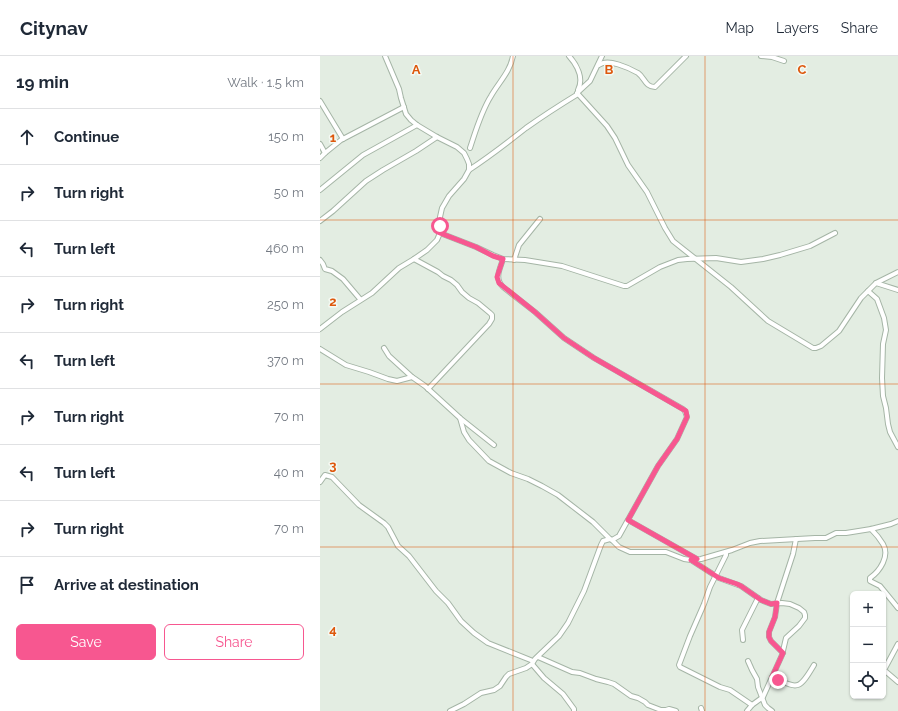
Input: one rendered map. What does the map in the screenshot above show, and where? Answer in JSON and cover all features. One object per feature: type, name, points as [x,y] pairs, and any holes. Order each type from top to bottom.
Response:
[{"type":"street","points":[[385,56],[399,89],[406,114],[417,125],[457,147],[464,153],[468,159],[469,170]]},
{"type":"street","points":[[470,148],[487,103],[509,70],[513,56]]},
{"type":"street","points":[[569,56],[576,66],[580,78],[580,86],[577,93]]},
{"type":"street","points":[[320,330],[342,312],[372,293],[399,268],[427,250],[437,240],[440,233],[442,208],[469,170],[577,93],[590,81],[602,56]]},
{"type":"street","points":[[598,66],[604,62],[627,68],[638,73],[643,77],[647,85],[652,87],[655,86],[686,56]]},
{"type":"street","points":[[761,56],[784,60]]},
{"type":"street","points":[[577,93],[616,138],[628,165],[647,192],[673,241],[681,249],[731,287],[768,321],[813,348],[821,346],[839,331],[861,298],[876,283],[898,272]]},
{"type":"street","points":[[320,101],[343,139]]},
{"type":"street","points":[[320,158],[343,139],[404,107]]},
{"type":"street","points":[[320,190],[363,155],[417,125]]},
{"type":"street","points":[[320,221],[366,181],[437,137]]},
{"type":"street","points":[[320,144],[325,153]]},
{"type":"street","points":[[514,260],[519,245],[540,219]]},
{"type":"street","points":[[440,233],[503,259],[562,266],[624,286],[627,286],[660,267],[678,260],[716,258],[740,262],[763,259],[810,246],[835,233]]},
{"type":"street","points":[[414,259],[451,280],[469,298],[478,303],[492,315],[492,319],[489,324],[428,389]]},
{"type":"street","points":[[450,711],[481,693],[494,690],[500,686],[509,674],[526,668],[533,663],[559,636],[568,623],[584,591],[603,541],[611,540],[619,536],[658,466],[677,439],[687,417],[687,414],[683,409],[594,358],[564,338],[535,312],[503,287],[499,283],[497,277],[503,259]]},
{"type":"street","points":[[320,260],[325,269],[332,271],[342,279],[360,300]]},
{"type":"street","points":[[876,283],[898,290]]},
{"type":"street","points":[[868,291],[877,299],[884,318],[886,330],[882,378],[883,396],[890,432],[898,447]]},
{"type":"street","points":[[384,348],[389,356],[412,377],[494,445]]},
{"type":"street","points":[[320,349],[346,365],[388,379],[397,380],[412,377]]},
{"type":"street","points":[[460,418],[464,432],[469,440],[489,461],[558,495],[593,522],[619,547],[630,552],[666,552],[684,559],[701,560],[760,541],[826,538],[836,533],[871,529],[898,521]]},
{"type":"street","points":[[320,482],[325,475],[332,477],[360,505],[384,523],[388,527],[398,546],[409,556],[461,621],[488,643],[533,663],[544,678],[563,694],[574,708],[574,711]]},
{"type":"street","points":[[628,520],[697,559]]},
{"type":"street","points":[[871,529],[884,544],[886,551],[882,566],[870,578],[870,581],[880,586],[898,608]]},
{"type":"street","points":[[783,653],[771,641],[769,632],[775,617],[777,603],[793,554],[796,539]]},
{"type":"street","points":[[726,552],[710,587],[679,665],[680,667],[716,685],[730,690],[752,705]]},
{"type":"street","points":[[691,560],[719,578],[737,584],[758,598],[771,604],[790,604],[804,612],[805,618],[786,638],[783,653],[763,697],[752,705],[747,711]]},
{"type":"street","points":[[743,640],[742,630],[758,598]]},
{"type":"street","points":[[898,644],[884,670],[898,682]]},
{"type":"street","points":[[538,657],[572,672],[580,673],[614,684],[648,705],[661,710],[669,709],[676,711]]},
{"type":"street","points":[[748,661],[755,675],[765,705],[772,711]]},
{"type":"street","points":[[772,677],[790,685],[800,685],[806,679],[814,665]]},
{"type":"route","points":[[440,226],[440,233],[503,259],[497,277],[499,283],[564,338],[594,358],[686,411],[686,421],[677,439],[658,466],[628,520],[697,559],[691,560],[719,578],[737,584],[761,600],[771,604],[777,603],[775,617],[771,624],[769,637],[783,653],[772,677],[778,680]]}]
